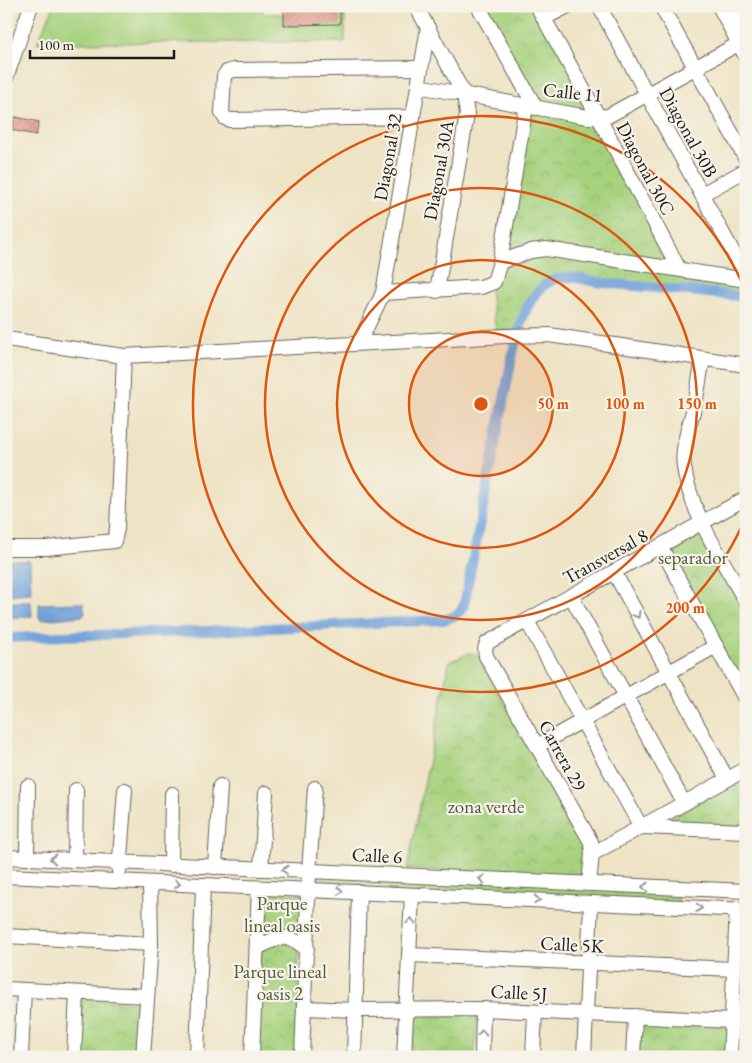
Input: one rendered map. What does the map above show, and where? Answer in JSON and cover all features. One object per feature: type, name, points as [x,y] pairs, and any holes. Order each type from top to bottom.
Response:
[{"type":"street","points":[[6,78],[31,6]]},
{"type":"street","name":"Diagonal 30A","points":[[416,6],[464,94],[467,114],[437,291]]},
{"type":"street","points":[[383,293],[481,287],[494,282],[500,262],[531,107],[478,6]]},
{"type":"street","points":[[540,12],[568,6]]},
{"type":"street","name":"Diagonal 30B","points":[[598,6],[746,276]]},
{"type":"street","points":[[661,6],[746,159]]},
{"type":"street","points":[[719,6],[742,38]]},
{"type":"street","points":[[731,6],[742,38],[746,57]]},
{"type":"street","name":"Diagonal 30C","points":[[540,12],[598,116],[679,269]]},
{"type":"street","name":"Diagonal 32","points":[[359,343],[383,293],[428,28]]},
{"type":"street","name":"Calle 11","points":[[418,86],[571,114],[608,116],[696,68],[742,38]]},
{"type":"street","points":[[413,117],[230,120],[222,114],[224,76],[227,72],[234,70],[421,68]]},
{"type":"street","points":[[702,194],[746,170]]},
{"type":"street","points":[[500,262],[531,251],[546,249],[746,280]]},
{"type":"street","points":[[6,340],[124,356],[532,334],[746,365]]},
{"type":"street","points":[[6,548],[46,548],[114,542],[118,529],[124,356]]},
{"type":"street","points":[[703,359],[695,404],[685,441],[684,466],[692,498],[702,522],[746,602]]},
{"type":"street","name":"Transversal 8","points":[[485,649],[488,643],[746,498]]},
{"type":"street","points":[[660,546],[746,700]]},
{"type":"street","points":[[614,572],[727,779]]},
{"type":"street","points":[[571,596],[684,803]]},
{"type":"street","points":[[527,621],[641,827]]},
{"type":"street","points":[[537,746],[716,646]]},
{"type":"street","name":"Carrera 29","points":[[485,649],[486,656],[591,842],[590,884]]},
{"type":"street","points":[[592,854],[746,769]]},
{"type":"street","points":[[27,858],[28,786]]},
{"type":"street","points":[[216,867],[220,786]]},
{"type":"street","points":[[302,1057],[309,871],[315,788]]},
{"type":"street","points":[[75,860],[76,790]]},
{"type":"street","points":[[119,881],[125,790]]},
{"type":"street","points":[[261,869],[266,793]]},
{"type":"street","points":[[171,865],[172,794]]},
{"type":"street","points":[[641,827],[746,831]]},
{"type":"street","name":"Calle 6","points":[[6,857],[746,891]]},
{"type":"street","name":"Calle 6","points":[[6,876],[741,910]]},
{"type":"street","points":[[143,1057],[151,944],[150,883]]},
{"type":"street","points":[[197,1057],[203,885]]},
{"type":"street","points":[[252,1057],[259,888]]},
{"type":"street","points":[[678,888],[678,907]]},
{"type":"street","points":[[354,1057],[359,892]]},
{"type":"street","points":[[404,1057],[412,895]]},
{"type":"street","points":[[584,1057],[591,903]]},
{"type":"street","points":[[730,1057],[734,969],[741,910]]},
{"type":"street","points":[[6,936],[151,944]]},
{"type":"street","points":[[257,948],[274,939],[287,937],[296,940],[307,950]]},
{"type":"street","name":"Calle 5K","points":[[409,955],[734,969]]},
{"type":"street","points":[[6,989],[147,996]]},
{"type":"street","points":[[21,1057],[24,990]]},
{"type":"street","points":[[74,1057],[77,992]]},
{"type":"street","name":"Calle 5J","points":[[305,1008],[356,1010],[483,1009],[731,1021]]},
{"type":"street","points":[[482,1057],[483,1009]]},
{"type":"street","points":[[533,1057],[535,1012]]},
{"type":"street","points":[[633,1057],[635,1016]]},
{"type":"green space","points":[[54,6],[263,6],[263,14],[284,14],[284,25],[339,24],[340,6],[345,6],[345,42],[37,43]]},
{"type":"green space","points":[[478,6],[537,6],[679,269],[546,249],[500,262],[526,106],[535,107]]},
{"type":"green space","points":[[550,254],[746,284],[746,296],[690,288],[602,282],[573,278],[554,279],[543,283],[536,291],[519,318],[515,331],[496,331],[490,290],[503,267],[525,258]]},
{"type":"green space","name":"separador","points":[[702,523],[746,602],[746,697],[660,546]]},
{"type":"green space","name":"zona verde","points":[[469,653],[478,655],[585,849],[582,877],[407,869],[449,662]]},
{"type":"green space","points":[[746,775],[746,827],[661,823]]},
{"type":"green space","points":[[309,871],[678,888],[678,907],[308,894]]},
{"type":"green space","name":"Parque lineal oasis","points":[[261,891],[307,895],[305,945],[297,938],[258,945]]},
{"type":"green space","name":"Parque lineal oasis 2","points":[[282,940],[299,946],[298,1057],[257,1057],[259,950]]},
{"type":"green space","points":[[82,999],[141,1003],[138,1057],[79,1057]]},
{"type":"green space","points":[[414,1012],[477,1014],[475,1057],[411,1057]]},
{"type":"green space","points":[[635,1016],[731,1021],[730,1057],[633,1057]]},
{"type":"water","points":[[6,560],[30,561],[31,593],[6,595]]},
{"type":"water","points":[[6,602],[31,602],[32,616],[6,618]]},
{"type":"water","points":[[83,603],[85,612],[82,616],[41,620],[39,618],[39,604]]},
{"type":"building","points":[[284,6],[340,6],[340,24],[284,25]]},
{"type":"building","points":[[15,117],[39,122],[36,135],[12,130]]},
{"type":"waterway","points":[[6,638],[442,620],[452,617],[464,605],[517,336],[529,304],[542,287],[557,278],[571,277],[604,283],[746,297]]}]
